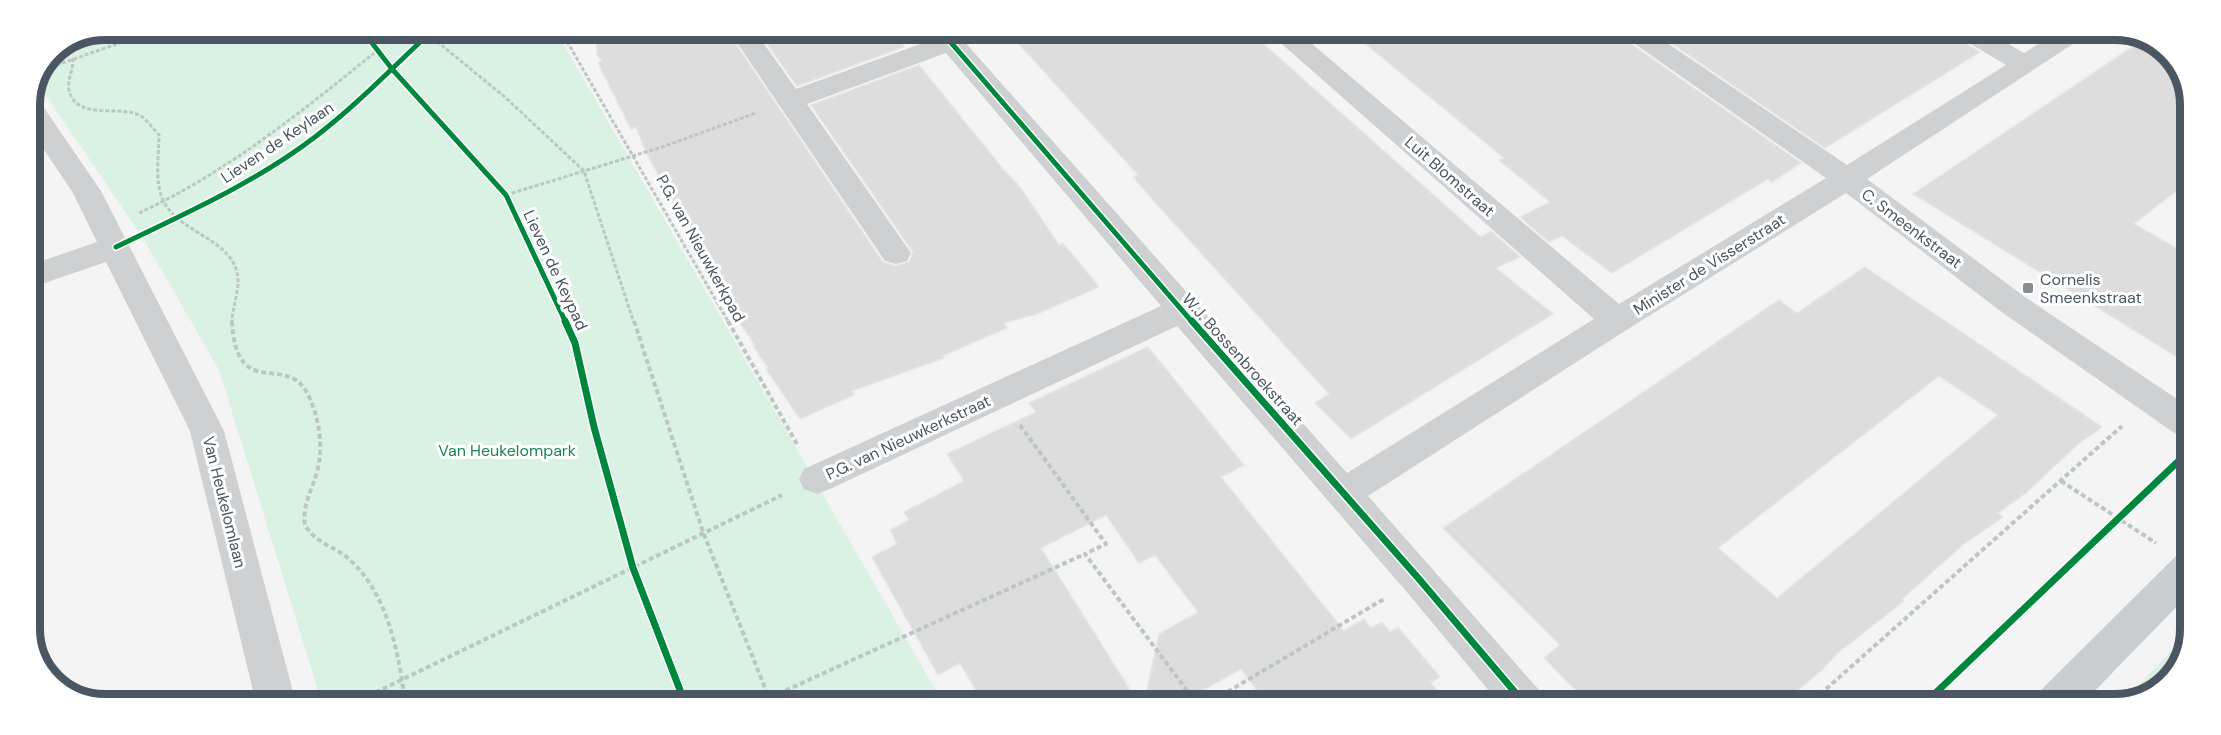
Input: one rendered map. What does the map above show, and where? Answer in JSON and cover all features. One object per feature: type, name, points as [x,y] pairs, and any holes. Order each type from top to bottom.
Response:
[{"type":"main road","points":[[2063,694],[2175,558]]},
{"type":"street","points":[[748,40],[896,252]]},
{"type":"street","points":[[791,100],[939,40]]},
{"type":"street","name":"W.J. Bossenbroekstraat","points":[[949,40],[1517,694]]},
{"type":"street","name":"Luit Blomstraat","points":[[1292,40],[1617,320]]},
{"type":"street","name":"C. Smeenkstraat","points":[[1646,40],[1847,179],[2014,305],[2180,419]]},
{"type":"street","points":[[1982,40],[2024,64]]},
{"type":"street","name":"Minister de Visserstraat","points":[[1344,493],[1617,320],[1847,179],[2062,40]]},
{"type":"street","name":"Van Heukelomlaan","points":[[40,123],[86,191],[207,431],[274,694]]},
{"type":"street","points":[[40,272],[110,237]]},
{"type":"street","name":"P.G. van Nieuwkerkstraat","points":[[817,479],[1182,310]]},
{"type":"path","points":[[56,65],[127,40]]},
{"type":"path","points":[[438,40],[506,98],[584,171],[703,532],[769,694]]},
{"type":"path","points":[[372,42],[385,59]]},
{"type":"path","points":[[110,237],[286,123],[378,50]]},
{"type":"path","points":[[73,58],[75,63],[68,81],[72,98],[90,111],[125,111],[141,116],[159,135],[161,195],[174,219],[228,258],[235,268],[239,282],[232,317],[235,350],[239,360],[259,371],[300,383],[305,389],[316,415],[320,452],[317,472],[305,508],[305,525],[314,537],[348,558],[367,580],[386,620],[401,664],[404,694]]},
{"type":"path","points":[[506,195],[662,147],[791,100]]},
{"type":"path","points":[[110,237],[185,214]]},
{"type":"path","points":[[1820,694],[2152,400]]},
{"type":"path","points":[[373,694],[703,532],[817,479]]},
{"type":"path","points":[[2061,481],[2175,558]]},
{"type":"path","points":[[2110,527],[2126,511]]},
{"type":"path","points":[[784,694],[1085,554],[1190,694]]},
{"type":"path","points":[[630,557],[637,579]]},
{"type":"path","points":[[1224,694],[1419,579]]},
{"type":"green space","name":"Van Heukelompark","points":[[106,40],[561,40],[938,694],[319,694],[219,370],[143,238],[43,90],[45,81],[60,60],[81,45]]},
{"type":"green space","points":[[2179,643],[2176,654],[2161,675],[2144,688],[2132,692]]},
{"type":"building","points":[[596,40],[733,40],[883,262],[895,266],[909,262],[913,252],[811,105],[919,65],[1020,187],[1059,245],[1063,243],[1099,287],[1037,314],[1004,323],[1007,328],[942,356],[944,358],[852,391],[854,395],[800,419],[766,369],[768,368],[740,323],[742,322],[714,281],[695,236],[692,237],[675,206],[664,179],[661,180],[646,152],[636,127],[631,129],[598,63],[602,61],[597,55]]},
{"type":"building","points":[[764,40],[898,40],[904,47],[797,86]]},
{"type":"building","points":[[1015,40],[1259,40],[1481,237],[1491,231],[1520,257],[1496,268],[1553,314],[1351,439],[1315,403],[1329,394],[1133,177],[1138,175]]},
{"type":"building","points":[[1361,40],[1625,40],[1801,163],[1772,182],[1768,179],[1612,273],[1562,236],[1549,242],[1520,217],[1550,202],[1499,160],[1504,158]]},
{"type":"building","points":[[1667,40],[1960,40],[1980,52],[1825,148]]},
{"type":"building","points":[[2136,44],[2140,45],[2167,66],[2179,93],[2180,188],[2134,224],[2180,250],[2180,359],[1913,194]]},
{"type":"building","points":[[1865,267],[2102,427],[2078,444],[2026,493],[1998,513],[2003,517],[1964,544],[1902,599],[1904,601],[1839,652],[1821,671],[1793,694],[1579,694],[1544,658],[1560,645],[1443,528],[1779,300],[1797,313]],"holes":[[[1939,376],[1998,415],[1777,598],[1718,548]]]},
{"type":"building","points":[[1148,347],[1244,465],[1221,477],[1344,631],[1364,619],[1371,628],[1382,622],[1390,632],[1398,627],[1440,677],[1430,682],[1440,694],[1260,694],[1241,669],[1196,694],[1146,694],[1159,634],[1198,612],[1155,555],[1139,563],[1106,515],[1041,548],[1133,694],[978,694],[960,663],[938,675],[872,557],[897,544],[890,530],[909,520],[904,512],[964,481],[947,454],[1036,412],[1029,403]]},
{"type":"cycle path","name":"Lieven de Keypad","points":[[370,40],[392,69],[506,195],[575,343],[594,427],[633,568],[682,694]]},
{"type":"cycle path","name":"Lieven de Keylaan","points":[[116,247],[232,190],[287,157],[339,118],[423,40]]},
{"type":"cycle path","points":[[949,40],[1517,694]]},
{"type":"cycle path","points":[[1935,694],[2180,460]]},
{"type":"place","name":"Cornelis Smeenkstraat","points":[[2028,288]]}]
